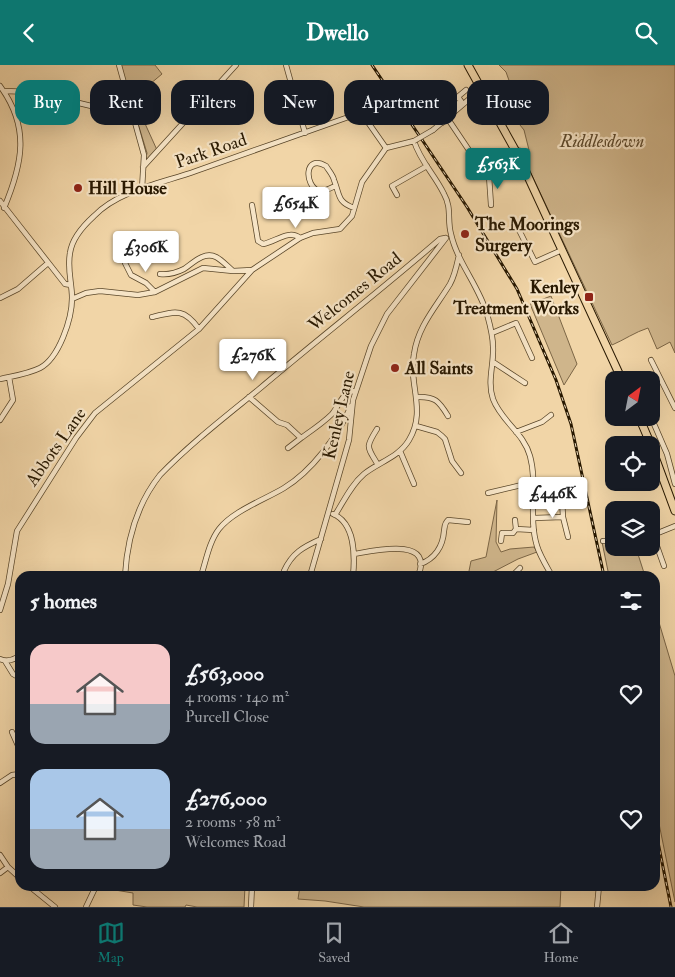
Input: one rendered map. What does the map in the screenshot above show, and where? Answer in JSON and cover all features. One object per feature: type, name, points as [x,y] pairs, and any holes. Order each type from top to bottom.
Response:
[{"type":"highway","points":[[468,65],[476,80]]},
{"type":"highway","points":[[501,125],[519,157],[618,371]]},
{"type":"highway","points":[[660,470],[675,511]]},
{"type":"street","points":[[118,65],[122,80]]},
{"type":"street","points":[[143,167],[236,65]]},
{"type":"street","points":[[286,65],[305,133]]},
{"type":"street","points":[[0,86],[18,119],[21,137],[19,162],[4,208]]},
{"type":"street","points":[[457,104],[461,101],[458,97],[466,89]]},
{"type":"street","points":[[4,91],[33,93],[90,106]]},
{"type":"street","points":[[457,111],[467,102]]},
{"type":"street","name":"Park Road","points":[[0,379],[34,371],[50,361],[60,345],[72,299],[69,266],[74,239],[94,215],[111,200],[344,120]]},
{"type":"street","points":[[136,125],[144,155],[142,189]]},
{"type":"street","points":[[370,125],[386,148]]},
{"type":"street","points":[[252,205],[258,241],[263,244],[290,234],[295,234],[300,238],[313,233],[340,229],[352,216],[362,182],[386,148],[414,141],[439,125]]},
{"type":"street","points":[[452,125],[485,174],[489,176]]},
{"type":"street","points":[[414,141],[444,194],[448,204],[451,235],[486,311],[492,333],[493,361],[490,386],[494,402],[527,445],[534,482],[534,530],[537,547],[549,571]]},
{"type":"street","points":[[489,176],[519,157]]},
{"type":"street","points":[[335,186],[322,191],[315,188],[308,174],[311,166],[319,163],[326,166],[335,181],[335,186],[343,203],[354,208]]},
{"type":"street","points":[[397,195],[392,186],[427,166]]},
{"type":"street","points":[[489,176],[491,205]]},
{"type":"street","points":[[0,201],[65,284],[71,285]]},
{"type":"street","points":[[517,226],[535,262],[562,249]]},
{"type":"street","name":"Kenley Lane","points":[[311,571],[349,440],[353,400],[371,346],[387,314],[446,238],[451,235]]},
{"type":"street","name":"Abbots Lane","points":[[0,610],[8,584],[16,531],[69,448],[95,413],[199,329],[252,270],[300,238]]},
{"type":"street","name":"Welcomes Road","points":[[126,571],[131,533],[137,516],[154,483],[180,456],[249,397],[376,294],[440,239],[446,238]]},
{"type":"street","points":[[336,515],[353,486],[364,474],[400,451],[408,443],[416,426],[418,413],[413,364],[419,335],[433,308],[451,283],[459,255]]},
{"type":"street","points":[[160,274],[170,275],[183,269],[196,259],[209,256],[216,257],[234,271]]},
{"type":"street","points":[[0,298],[18,289],[48,263]]},
{"type":"street","points":[[125,263],[131,275],[146,283],[155,292]]},
{"type":"street","points":[[72,299],[86,293],[100,291],[138,295],[155,292],[203,268],[234,271],[252,270]]},
{"type":"street","points":[[152,317],[171,312],[180,312],[190,317],[199,329]]},
{"type":"street","points":[[492,333],[516,323],[532,358]]},
{"type":"street","points":[[651,360],[675,408]]},
{"type":"street","points":[[493,361],[525,383]]},
{"type":"street","points":[[0,420],[13,400],[9,377]]},
{"type":"street","points":[[288,448],[332,414],[340,401],[350,392],[356,391]]},
{"type":"street","points":[[249,397],[278,422],[287,425],[301,439]]},
{"type":"street","points":[[416,397],[434,399],[441,405],[448,416]]},
{"type":"street","points":[[203,571],[212,542],[220,528],[231,517],[294,481],[325,449],[345,418],[353,400]]},
{"type":"street","points":[[516,432],[542,422],[551,415]]},
{"type":"street","points":[[416,426],[437,432],[445,439],[452,461],[461,473]]},
{"type":"street","points":[[655,426],[667,454],[675,484]]},
{"type":"street","points":[[377,429],[368,443],[368,449],[378,465]]},
{"type":"street","points":[[400,451],[414,485]]},
{"type":"street","points":[[488,493],[534,482]]},
{"type":"street","points":[[562,499],[562,517],[568,537]]},
{"type":"street","points":[[329,513],[336,515],[344,521],[349,531],[354,554],[353,571]]},
{"type":"street","points":[[534,518],[562,517]]},
{"type":"street","points":[[515,519],[516,529]]},
{"type":"street","points":[[420,564],[427,562],[438,550],[444,531],[444,524],[448,520],[468,523]]},
{"type":"street","points":[[660,532],[675,527]]},
{"type":"street","points":[[501,541],[502,533],[513,533],[516,529],[534,530]]},
{"type":"street","points":[[284,571],[289,561],[302,548],[321,539]]},
{"type":"street","points":[[354,554],[401,548],[415,554],[420,564],[419,571]]},
{"type":"street","points":[[660,556],[664,567]]},
{"type":"street","points":[[3,660],[15,658]]},
{"type":"street","points":[[3,660],[15,675]]},
{"type":"street","points":[[12,732],[15,739]]},
{"type":"street","points":[[0,783],[15,775]]},
{"type":"street","points":[[0,855],[15,873]]},
{"type":"street","points":[[0,873],[8,867]]},
{"type":"street","points":[[35,891],[55,907]]},
{"type":"street","points":[[86,907],[94,891]]},
{"type":"street","points":[[251,907],[252,891]]},
{"type":"street","points":[[597,907],[599,891]]},
{"type":"green space","points":[[120,65],[155,65],[162,74],[155,80],[125,80]]},
{"type":"green space","name":"Riddlesdown","points":[[499,65],[675,65],[675,353],[670,342],[657,349],[648,328],[612,345],[519,148],[529,150],[524,130],[520,125],[549,125],[549,80],[509,80],[506,72]]},
{"type":"green space","points":[[138,125],[146,125],[157,150],[145,163],[147,153]]},
{"type":"green space","points":[[551,296],[577,364],[564,385],[530,304]]},
{"type":"green space","points":[[497,500],[496,542],[501,552],[510,549],[534,547],[537,552],[495,571],[469,571],[471,561],[486,557]]},
{"type":"green space","points":[[602,542],[605,542],[605,556],[639,556],[643,571],[608,571]]},
{"type":"green space","points":[[660,626],[675,676],[675,902],[660,828]]},
{"type":"green space","points":[[121,891],[245,891],[244,907],[197,907],[186,905],[185,907],[147,907],[133,905],[133,893]]},
{"type":"green space","points":[[299,891],[561,891],[560,907],[364,907],[298,899]]},
{"type":"railway","points":[[372,65],[467,207],[517,289],[556,380],[571,424],[603,571]]},
{"type":"railway","points":[[660,852],[671,907]]},
{"type":"place","name":"Hill House","points":[[78,188]]},
{"type":"place","name":"The Moorings Surgery","points":[[465,234]]},
{"type":"place","name":"Kenley Treatment Works","points":[[589,297]]},
{"type":"place","name":"All Saints","points":[[395,368]]}]
